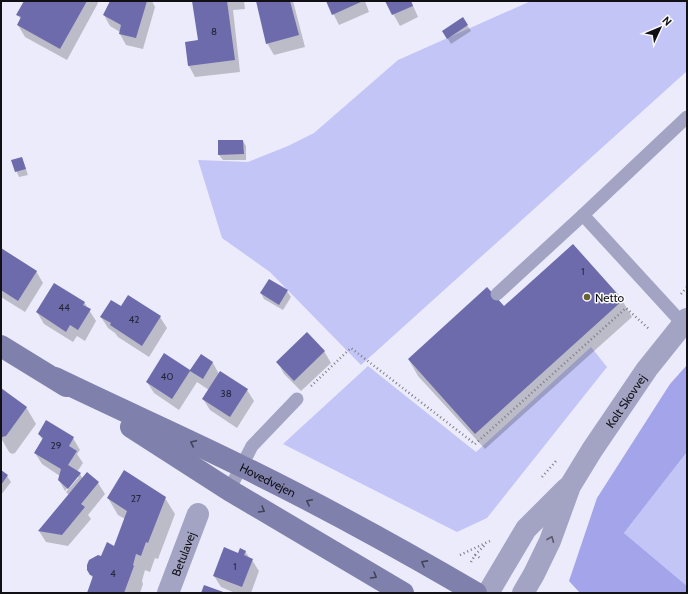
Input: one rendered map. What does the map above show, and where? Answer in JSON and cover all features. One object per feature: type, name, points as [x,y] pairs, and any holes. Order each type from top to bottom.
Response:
[{"type":"main road","name":"Hovedvejen","points":[[1,346],[55,378],[229,490],[403,593]]},
{"type":"main road","name":"Hovedvejen","points":[[55,378],[241,466],[344,520],[476,593]]},
{"type":"street","name":"Kolt Skovvej","points":[[523,593],[550,541],[570,486],[592,450],[647,368],[685,322]]},
{"type":"street","name":"Kolt Skovvej","points":[[488,593],[526,529],[570,486]]},
{"type":"street","name":"Betulavej","points":[[168,593],[198,514]]},
{"type":"lane","points":[[497,294],[687,117]]},
{"type":"lane","points":[[583,215],[685,322]]},
{"type":"lane","points":[[229,490],[252,446],[297,399]]},
{"type":"path","points":[[297,399],[351,348],[474,444],[626,308],[649,329]]},
{"type":"path","points":[[458,556],[487,543]]},
{"type":"shaded area","points":[[531,1],[687,1],[687,71],[361,365],[270,272],[222,238],[198,160],[248,162],[288,146],[314,133],[398,60]]},
{"type":"shaded area","points":[[591,347],[607,367],[487,518],[457,532],[283,444],[368,366],[476,452]]},
{"type":"shaded area","points":[[687,365],[687,452],[624,533],[687,586],[687,593],[580,593],[569,581],[597,498],[670,384]]},
{"type":"shaded area","points":[[687,452],[687,586],[624,533]]},
{"type":"building","points":[[24,1],[87,1],[60,49],[17,25],[21,17],[16,15]]},
{"type":"building","points":[[110,1],[147,1],[136,38],[119,34],[121,25],[103,15]]},
{"type":"building","points":[[192,1],[227,1],[235,60],[188,66],[185,42],[198,40]]},
{"type":"building","points":[[256,1],[290,1],[299,35],[266,44]]},
{"type":"building","points":[[326,1],[363,1],[332,15]]},
{"type":"building","points":[[385,1],[411,1],[413,6],[392,15]]},
{"type":"building","points":[[463,17],[468,25],[447,39],[442,31]]},
{"type":"building","points":[[218,140],[243,140],[244,154],[218,155]]},
{"type":"building","points":[[22,157],[26,169],[15,172],[11,160]]},
{"type":"building","points":[[573,244],[623,300],[475,434],[408,359],[487,287],[504,306]]},
{"type":"building","points":[[1,248],[37,271],[18,301],[1,290]]},
{"type":"building","points":[[269,279],[288,290],[279,305],[260,293]]},
{"type":"building","points":[[54,283],[85,302],[83,305],[91,309],[78,330],[70,325],[66,332],[36,312]]},
{"type":"building","points":[[128,295],[161,316],[142,346],[110,325],[111,323],[100,317],[111,300],[121,306]]},
{"type":"building","points":[[307,332],[325,351],[294,381],[276,362]]},
{"type":"building","points":[[164,353],[190,370],[201,354],[213,362],[203,379],[190,371],[172,399],[146,382]]},
{"type":"building","points":[[220,371],[248,389],[230,417],[202,399]]},
{"type":"building","points":[[1,388],[27,407],[6,436],[2,437]]},
{"type":"building","points":[[46,420],[74,437],[69,446],[77,451],[68,465],[81,473],[68,489],[58,480],[61,469],[34,453],[43,438],[38,434]]},
{"type":"building","points":[[1,470],[8,475],[1,485]]},
{"type":"building","points":[[124,470],[166,497],[148,543],[146,542],[141,556],[136,554],[134,566],[124,593],[87,593],[93,576],[90,575],[87,570],[89,560],[98,555],[101,556],[107,542],[114,546],[127,511],[107,498]]},
{"type":"building","points":[[87,472],[99,482],[81,504],[85,507],[62,535],[38,531]]},
{"type":"building","points":[[224,547],[238,553],[240,548],[246,551],[244,555],[253,559],[242,587],[213,576]]},
{"type":"building","points":[[204,585],[226,593],[201,593]]},
{"type":"place","name":"Netto","points":[[587,297]]}]
